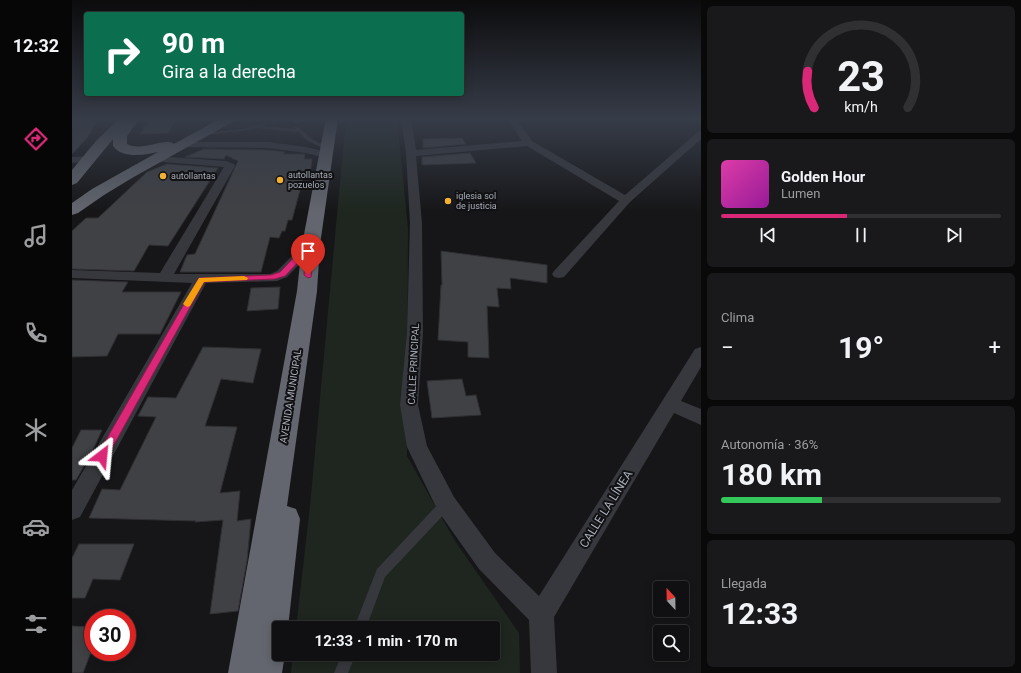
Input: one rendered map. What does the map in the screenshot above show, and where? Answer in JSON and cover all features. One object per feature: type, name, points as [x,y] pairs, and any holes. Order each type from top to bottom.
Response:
[{"type":"highway","points":[[72,180],[97,149]]},
{"type":"highway","points":[[131,149],[144,151],[150,149]]},
{"type":"highway","points":[[72,210],[98,192],[174,149]]},
{"type":"highway","name":"AVENIDA MUNICIPAL","points":[[246,673],[290,441],[335,149]]},
{"type":"highway","name":"AVENIDA MUNICIPAL","points":[[264,673],[311,245],[327,152]]},
{"type":"highway","points":[[88,162],[110,159],[130,160],[134,164],[134,171]]},
{"type":"street","points":[[301,149],[327,152]]},
{"type":"street","name":"CALLE PRINCIPAL","points":[[410,149],[416,223],[415,326],[409,405],[417,447],[446,504],[487,561],[541,615]]},
{"type":"street","points":[[411,153],[453,149]]},
{"type":"street","points":[[540,149],[626,200]]},
{"type":"street","points":[[559,274],[626,200],[683,149]]},
{"type":"street","points":[[156,159],[226,164],[230,166],[165,277]]},
{"type":"street","points":[[72,160],[88,162]]},
{"type":"street","points":[[72,274],[202,279],[272,278],[282,274],[311,245]]},
{"type":"street","points":[[72,510],[202,279]]},
{"type":"street","name":"CALLE LA LÍNEA","points":[[541,615],[701,353]]},
{"type":"street","points":[[670,404],[701,417]]},
{"type":"street","points":[[541,615],[544,673]]},
{"type":"lane","points":[[323,149],[327,152]]},
{"type":"lane","points":[[363,621],[382,573],[446,504]]},
{"type":"lane","points":[[341,673],[346,661]]},
{"type":"shaded area","points":[[343,149],[400,149],[408,229],[407,456],[455,541],[519,633],[520,673],[291,673],[292,661],[500,661],[500,621],[297,621],[310,506]]},
{"type":"building","points":[[203,149],[268,150],[285,152],[283,154],[305,154],[304,159],[312,159],[310,175],[304,175],[292,220],[288,220],[285,231],[282,231],[279,238],[270,237],[261,272],[180,272],[187,255],[195,254],[238,161],[226,155],[224,159],[185,157]]},
{"type":"building","points":[[470,153],[476,163],[422,165],[422,157]]},
{"type":"building","points":[[167,164],[218,168],[168,246],[149,245],[134,271],[72,269],[72,231],[86,218],[98,218],[147,172]]},
{"type":"building","points":[[441,251],[547,265],[547,283],[510,278],[511,289],[497,288],[499,307],[487,306],[489,358],[468,357],[468,342],[438,340],[442,285]]},
{"type":"building","points":[[72,280],[128,282],[122,292],[181,292],[160,334],[118,334],[107,356],[72,357]]},
{"type":"building","points":[[280,287],[278,309],[247,311],[251,288]]},
{"type":"building","points":[[203,347],[261,349],[253,383],[221,379],[205,426],[237,427],[220,493],[240,491],[237,521],[251,519],[247,561],[238,611],[210,614],[223,520],[195,522],[196,521],[89,518],[102,489],[120,490],[156,417],[138,416],[148,397],[176,398]]},
{"type":"building","points":[[462,379],[466,396],[476,395],[481,415],[432,418],[427,381]]},
{"type":"building","points":[[81,430],[102,430],[93,450],[76,480],[72,480],[72,448]]},
{"type":"building","points":[[79,544],[134,544],[120,580],[93,579],[85,598],[72,598],[72,558]]},
{"type":"building","points":[[72,626],[84,627],[84,661],[88,661],[83,673],[72,673]]},
{"type":"slow traffic","points":[[187,304],[202,279],[244,278]]},
{"type":"place","name":"autollantas","points":[[163,176]]},
{"type":"place","name":"autollantas pozuelos","points":[[280,180]]},
{"type":"place","name":"iglesia sol de justicia","points":[[448,201]]},
{"type":"route","points":[[102,456],[202,279],[272,278],[282,274],[311,245],[308,275]]}]
